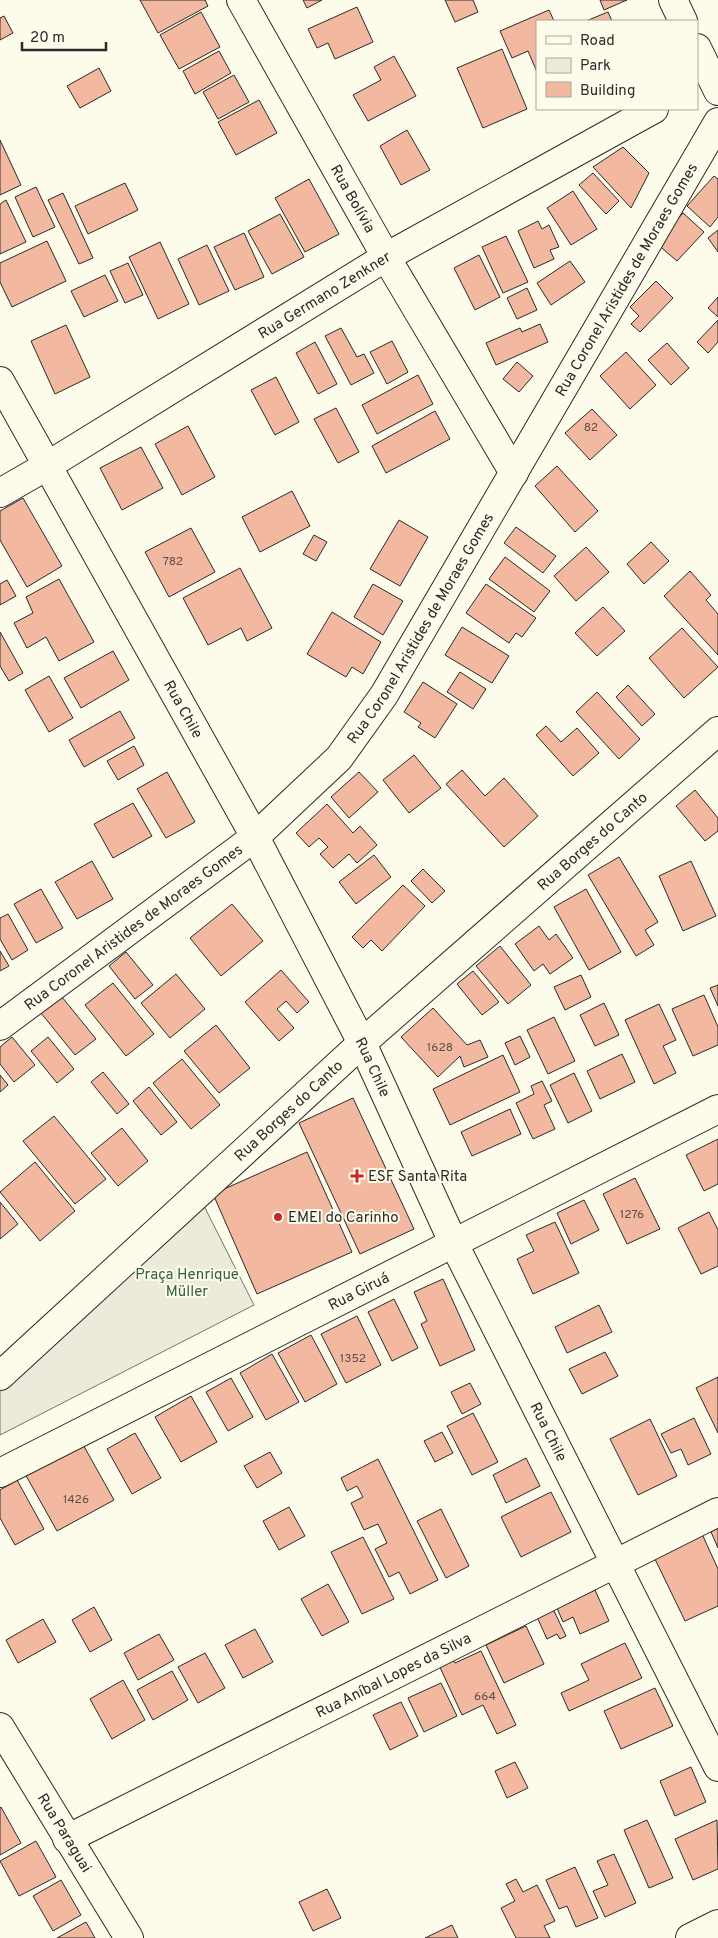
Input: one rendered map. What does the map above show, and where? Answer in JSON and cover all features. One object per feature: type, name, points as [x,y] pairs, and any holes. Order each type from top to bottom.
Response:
[{"type":"street","name":"Rua Bolívia","points":[[241,0],[386,257],[514,473]]},
{"type":"street","points":[[673,0],[683,20]]},
{"type":"street","points":[[698,50],[711,82]]},
{"type":"street","name":"Rua Germano Zenkner","points":[[0,492],[47,466],[386,257],[652,110]]},
{"type":"street","name":"Rua Coronel Aristides de Moraes Gomes","points":[[0,1026],[255,837],[339,758],[384,695],[718,122]]},
{"type":"street","name":"Rua Chile","points":[[0,381],[255,837],[362,1043],[453,1242],[718,1767]]},
{"type":"street","name":"Rua Borges do Canto","points":[[0,1376],[362,1043],[718,731]]},
{"type":"street","name":"Rua Giruá","points":[[0,1473],[718,1109]]},
{"type":"street","name":"Rua Aníbal Lopes da Silva","points":[[67,1839],[718,1512]]},
{"type":"street","name":"Rua Paraguai","points":[[0,1727],[129,1938]]},
{"type":"street","points":[[690,1938],[718,1924]]},
{"type":"green space","name":"Praça Henrique Müller","points":[[202,1202],[254,1305],[0,1435],[0,1388]]},
{"type":"building","points":[[140,0],[205,0],[208,6],[158,33]]},
{"type":"building","points":[[303,0],[322,0],[307,8]]},
{"type":"building","points":[[445,0],[473,0],[478,12],[455,22]]},
{"type":"building","points":[[600,0],[627,0],[604,10]]},
{"type":"building","points":[[357,7],[373,42],[335,59],[328,43],[317,48],[308,29]]},
{"type":"building","points":[[549,10],[554,20],[536,20],[536,70],[528,51],[512,58],[500,31]]},
{"type":"building","points":[[201,12],[220,47],[179,69],[160,35]]},
{"type":"building","points":[[608,12],[612,20],[588,20]]},
{"type":"building","points":[[4,16],[13,33],[0,40],[0,18]]},
{"type":"building","points":[[502,49],[527,109],[483,128],[457,68]]},
{"type":"building","points":[[219,51],[231,73],[195,94],[183,71]]},
{"type":"building","points":[[394,56],[416,96],[368,121],[353,95],[381,80],[374,67]]},
{"type":"building","points":[[99,68],[111,91],[80,108],[67,86]]},
{"type":"building","points":[[234,75],[249,102],[218,119],[203,92]]},
{"type":"building","points":[[259,100],[277,133],[236,155],[218,122]]},
{"type":"building","points":[[407,130],[430,170],[401,185],[380,146]]},
{"type":"building","points":[[0,140],[21,185],[0,195]]},
{"type":"building","points":[[623,147],[649,173],[631,208],[593,167]]},
{"type":"building","points":[[593,173],[619,201],[606,214],[579,185]]},
{"type":"building","points":[[714,176],[718,179],[718,217],[710,227],[687,206]]},
{"type":"building","points":[[309,179],[339,234],[305,252],[275,198]]},
{"type":"building","points":[[125,183],[138,210],[88,234],[75,206]]},
{"type":"building","points":[[36,187],[55,227],[33,237],[15,197]]},
{"type":"building","points":[[573,191],[597,229],[571,245],[547,208]]},
{"type":"building","points":[[63,193],[93,258],[79,264],[48,200]]},
{"type":"building","points":[[6,200],[26,242],[0,254],[0,204]]},
{"type":"building","points":[[683,213],[704,232],[677,261],[656,243]]},
{"type":"building","points":[[280,214],[304,257],[272,274],[248,231]]},
{"type":"building","points":[[538,221],[542,229],[549,225],[559,247],[550,250],[554,259],[534,268],[518,231]]},
{"type":"building","points":[[718,230],[718,252],[708,238]]},
{"type":"building","points":[[244,233],[264,277],[235,290],[214,247]]},
{"type":"building","points":[[506,236],[528,282],[503,293],[482,247]]},
{"type":"building","points":[[47,241],[66,281],[12,307],[0,282],[0,263]]},
{"type":"building","points":[[160,242],[189,304],[158,319],[129,257]]},
{"type":"building","points":[[207,245],[229,291],[199,305],[178,259]]},
{"type":"building","points":[[479,255],[500,297],[475,310],[454,268]]},
{"type":"building","points":[[570,261],[585,282],[551,305],[537,283]]},
{"type":"building","points":[[128,263],[143,295],[125,303],[110,271]]},
{"type":"building","points":[[105,275],[118,301],[84,317],[71,291]]},
{"type":"building","points":[[656,281],[673,298],[640,332],[631,324],[639,316],[630,307]]},
{"type":"building","points":[[527,288],[537,310],[517,319],[507,298]]},
{"type":"building","points":[[718,297],[718,317],[708,308]]},
{"type":"building","points":[[718,320],[718,342],[708,353],[697,342]]},
{"type":"building","points":[[540,324],[548,342],[496,365],[486,343],[520,328],[522,332]]},
{"type":"building","points":[[66,325],[90,377],[55,394],[31,341]]},
{"type":"building","points":[[341,328],[357,357],[364,354],[374,373],[351,385],[325,336]]},
{"type":"building","points":[[392,341],[408,372],[387,384],[370,352]]},
{"type":"building","points":[[315,342],[337,384],[318,394],[296,353]]},
{"type":"building","points":[[667,343],[689,368],[671,385],[648,360]]},
{"type":"building","points":[[626,352],[656,385],[630,409],[600,376]]},
{"type":"building","points":[[517,362],[533,376],[519,392],[503,379]]},
{"type":"building","points":[[418,375],[433,404],[377,434],[362,405]]},
{"type":"building","points":[[276,377],[299,422],[275,435],[251,390]]},
{"type":"building","points":[[336,408],[359,452],[338,463],[314,419]]},
{"type":"building","points":[[592,409],[617,435],[590,460],[565,433]]},
{"type":"building","points":[[435,411],[450,439],[386,473],[372,446]]},
{"type":"building","points":[[188,426],[215,477],[182,495],[155,444]]},
{"type":"building","points":[[141,447],[163,488],[122,510],[100,468]]},
{"type":"building","points":[[557,466],[598,511],[575,532],[535,486]]},
{"type":"building","points":[[292,491],[310,526],[260,552],[242,517]]},
{"type":"building","points":[[23,498],[62,566],[27,587],[0,540],[0,511]]},
{"type":"building","points":[[399,520],[428,537],[400,586],[370,569]]},
{"type":"building","points":[[516,527],[556,556],[543,573],[504,543]]},
{"type":"building","points":[[191,528],[215,572],[169,597],[145,552]]},
{"type":"building","points":[[314,535],[327,542],[316,561],[303,554]]},
{"type":"building","points":[[651,542],[669,561],[644,584],[627,564]]},
{"type":"building","points":[[586,547],[609,572],[576,601],[554,576]]},
{"type":"building","points":[[505,557],[550,591],[534,612],[489,579]]},
{"type":"building","points":[[240,568],[272,628],[247,641],[241,628],[208,645],[183,598]]},
{"type":"building","points":[[690,571],[711,595],[706,600],[718,614],[718,655],[664,596]]},
{"type":"building","points":[[59,579],[94,642],[59,661],[46,637],[27,648],[14,623],[33,613],[26,597]]},
{"type":"building","points":[[7,580],[16,596],[0,605],[0,584]]},
{"type":"building","points":[[373,584],[403,601],[383,635],[354,617]]},
{"type":"building","points":[[486,584],[536,618],[522,637],[516,633],[509,643],[466,613]]},
{"type":"building","points":[[603,607],[625,631],[597,656],[575,633]]},
{"type":"building","points":[[332,612],[381,642],[363,674],[352,667],[346,677],[307,654]]},
{"type":"building","points":[[462,627],[509,656],[492,683],[445,655]]},
{"type":"building","points":[[682,628],[718,667],[684,698],[649,658]]},
{"type":"building","points":[[0,632],[23,673],[9,681],[0,666]]},
{"type":"building","points":[[113,651],[129,680],[81,708],[64,678]]},
{"type":"building","points":[[460,672],[486,689],[473,709],[447,692]]},
{"type":"building","points":[[49,676],[73,718],[49,732],[25,690]]},
{"type":"building","points":[[423,682],[457,704],[435,738],[418,727],[421,723],[404,712]]},
{"type":"building","points":[[628,685],[655,714],[642,726],[616,697]]},
{"type":"building","points":[[597,692],[640,739],[619,759],[576,712]]},
{"type":"building","points":[[120,711],[135,738],[84,767],[69,740]]},
{"type":"building","points":[[546,726],[561,742],[577,728],[599,753],[573,776],[536,735]]},
{"type":"building","points":[[134,746],[144,765],[118,780],[107,761]]},
{"type":"building","points":[[414,755],[441,788],[409,813],[383,780]]},
{"type":"building","points":[[462,770],[485,796],[504,778],[538,816],[504,847],[446,784]]},
{"type":"building","points":[[167,772],[195,822],[166,838],[137,789]]},
{"type":"building","points":[[359,772],[378,792],[349,818],[331,797]]},
{"type":"building","points":[[695,790],[718,818],[718,831],[705,841],[676,806]]},
{"type":"building","points":[[133,803],[152,836],[113,858],[94,824]]},
{"type":"building","points":[[327,804],[353,833],[360,826],[377,845],[357,863],[349,854],[333,868],[320,854],[328,847],[319,838],[309,847],[296,833]]},
{"type":"building","points":[[374,855],[391,877],[356,904],[339,882]]},
{"type":"building","points":[[619,857],[658,922],[645,930],[654,945],[636,956],[588,875]]},
{"type":"building","points":[[92,861],[113,899],[77,919],[55,882]]},
{"type":"building","points":[[691,861],[716,916],[683,931],[659,876]]},
{"type":"building","points":[[423,869],[445,891],[432,903],[411,881]]},
{"type":"building","points":[[403,885],[425,906],[382,951],[371,940],[363,948],[352,937]]},
{"type":"building","points":[[41,889],[63,928],[36,943],[14,904]]},
{"type":"building","points":[[586,889],[621,952],[589,970],[554,907]]},
{"type":"building","points":[[232,904],[263,941],[221,976],[190,938]]},
{"type":"building","points":[[8,914],[28,950],[12,960],[0,939],[0,918]]},
{"type":"building","points":[[539,926],[549,940],[556,934],[573,958],[550,974],[543,964],[534,971],[515,944]]},
{"type":"building","points":[[500,946],[531,985],[508,1004],[476,966]]},
{"type":"building","points":[[0,951],[9,966],[0,971]]},
{"type":"building","points":[[126,952],[153,985],[135,999],[109,966]]},
{"type":"building","points":[[281,970],[309,1002],[297,1013],[286,1001],[277,1009],[294,1028],[279,1041],[245,1002]]},
{"type":"building","points":[[473,971],[499,1002],[482,1015],[457,984]]},
{"type":"building","points":[[176,974],[205,1009],[170,1038],[141,1003]]},
{"type":"building","points":[[581,975],[591,997],[565,1010],[554,987]]},
{"type":"building","points":[[113,983],[154,1034],[126,1056],[85,1005]]},
{"type":"building","points":[[718,985],[718,1006],[710,988]]},
{"type":"building","points":[[704,995],[718,1027],[718,1045],[693,1056],[672,1009]]},
{"type":"building","points":[[62,997],[96,1039],[75,1055],[41,1013]]},
{"type":"building","points":[[604,1003],[619,1035],[595,1046],[580,1015]]},
{"type":"building","points":[[659,1004],[676,1040],[663,1046],[676,1073],[654,1084],[625,1020]]},
{"type":"building","points":[[433,1008],[467,1045],[480,1040],[488,1057],[464,1067],[460,1056],[438,1077],[401,1037]]},
{"type":"building","points":[[554,1017],[575,1061],[548,1074],[527,1030]]},
{"type":"building","points":[[216,1025],[250,1068],[219,1093],[184,1051]]},
{"type":"building","points":[[520,1036],[530,1057],[515,1065],[505,1043]]},
{"type":"building","points":[[12,1037],[35,1065],[14,1082],[0,1064],[0,1047]]},
{"type":"building","points":[[48,1037],[74,1069],[57,1083],[31,1051]]},
{"type":"building","points":[[622,1054],[635,1082],[600,1099],[587,1071]]},
{"type":"building","points":[[503,1055],[520,1092],[450,1125],[433,1089]]},
{"type":"building","points":[[182,1059],[220,1105],[191,1129],[153,1083]]},
{"type":"building","points":[[103,1072],[129,1104],[117,1114],[91,1082]]},
{"type":"building","points":[[574,1073],[592,1111],[568,1123],[550,1085]]},
{"type":"building","points":[[0,1075],[8,1085],[0,1092]]},
{"type":"building","points":[[542,1081],[552,1101],[544,1105],[555,1129],[533,1139],[516,1103],[534,1094],[531,1086]]},
{"type":"building","points":[[149,1087],[177,1122],[161,1135],[133,1101]]},
{"type":"building","name":"ESF Santa Rita","points":[[353,1098],[414,1229],[360,1254],[299,1123]]},
{"type":"building","points":[[510,1109],[521,1134],[472,1156],[461,1132]]},
{"type":"building","points":[[54,1116],[106,1179],[75,1204],[23,1141]]},
{"type":"building","points":[[122,1128],[148,1161],[118,1186],[91,1153]]},
{"type":"building","points":[[718,1139],[718,1184],[704,1191],[686,1155]]},
{"type":"building","points":[[307,1152],[352,1252],[257,1294],[213,1194]]},
{"type":"building","points":[[35,1162],[75,1211],[40,1241],[0,1192]]},
{"type":"building","points":[[635,1178],[660,1229],[627,1244],[603,1194]]},
{"type":"building","points":[[584,1200],[599,1230],[571,1244],[557,1213]]},
{"type":"building","points":[[0,1202],[18,1224],[0,1239]]},
{"type":"building","points":[[709,1212],[718,1230],[718,1266],[701,1274],[678,1228]]},
{"type":"building","points":[[555,1222],[579,1273],[533,1294],[517,1259],[534,1251],[526,1235]]},
{"type":"building","points":[[443,1279],[475,1350],[440,1366],[421,1324],[427,1321],[414,1292]]},
{"type":"building","points":[[394,1299],[418,1348],[392,1361],[368,1312]]},
{"type":"building","points":[[599,1305],[612,1332],[567,1353],[555,1327]]},
{"type":"building","points":[[357,1316],[381,1365],[346,1383],[321,1334]]},
{"type":"building","points":[[311,1335],[337,1384],[305,1402],[278,1353]]},
{"type":"building","points":[[605,1352],[618,1376],[582,1394],[569,1369]]},
{"type":"building","points":[[272,1354],[299,1402],[266,1420],[240,1373]]},
{"type":"building","points":[[718,1377],[718,1433],[696,1388]]},
{"type":"building","points":[[231,1378],[253,1417],[228,1431],[206,1392]]},
{"type":"building","points":[[470,1383],[481,1404],[462,1414],[451,1392]]},
{"type":"building","points":[[191,1396],[217,1442],[181,1462],[155,1417]]},
{"type":"building","points":[[473,1413],[498,1462],[472,1475],[447,1426]]},
{"type":"building","points":[[694,1418],[711,1454],[688,1465],[681,1449],[671,1453],[661,1434]]},
{"type":"building","points":[[650,1419],[677,1476],[638,1495],[610,1439]]},
{"type":"building","points":[[442,1432],[453,1453],[435,1462],[424,1441]]},
{"type":"building","points":[[135,1433],[161,1478],[132,1494],[107,1449]]},
{"type":"building","points":[[81,1441],[114,1500],[57,1531],[24,1472]]},
{"type":"building","points":[[270,1452],[282,1473],[257,1488],[244,1466]]},
{"type":"building","points":[[526,1458],[540,1486],[506,1503],[493,1475]]},
{"type":"building","points":[[378,1459],[438,1580],[410,1594],[399,1572],[389,1577],[375,1549],[387,1543],[378,1524],[364,1530],[351,1503],[363,1497],[357,1486],[347,1491],[341,1478]]},
{"type":"building","points":[[17,1480],[44,1529],[15,1545],[0,1518],[0,1490]]},
{"type":"building","points":[[551,1492],[571,1532],[521,1557],[501,1517]]},
{"type":"building","points":[[289,1507],[305,1536],[279,1550],[263,1521]]},
{"type":"building","points":[[441,1509],[469,1566],[446,1578],[417,1521]]},
{"type":"building","points":[[718,1528],[718,1548],[711,1532]]},
{"type":"building","points":[[702,1534],[718,1569],[718,1606],[685,1621],[654,1557]]},
{"type":"building","points":[[363,1537],[394,1599],[362,1614],[331,1552]]},
{"type":"building","points":[[328,1584],[349,1622],[322,1636],[301,1599]]},
{"type":"building","points":[[595,1590],[609,1621],[580,1634],[573,1617],[563,1622],[557,1608]]},
{"type":"building","points":[[94,1607],[112,1640],[90,1652],[72,1620]]},
{"type":"building","points":[[553,1609],[566,1636],[560,1639],[557,1634],[547,1639],[537,1617]]},
{"type":"building","points":[[43,1619],[56,1642],[18,1663],[6,1640]]},
{"type":"building","points":[[526,1626],[544,1664],[504,1683],[486,1645]]},
{"type":"building","points":[[255,1629],[273,1662],[243,1678],[225,1645]]},
{"type":"building","points":[[159,1634],[174,1660],[138,1680],[124,1653]]},
{"type":"building","points":[[625,1643],[642,1678],[569,1711],[561,1693],[589,1680],[581,1664]]},
{"type":"building","points":[[481,1651],[516,1725],[497,1734],[483,1705],[462,1715],[438,1663],[451,1656],[455,1663]]},
{"type":"building","points":[[205,1653],[225,1688],[198,1703],[178,1667]]},
{"type":"building","points":[[172,1671],[188,1700],[153,1720],[137,1690]]},
{"type":"building","points":[[123,1680],[145,1720],[112,1739],[90,1699]]},
{"type":"building","points":[[441,1683],[457,1716],[424,1732],[408,1698]]},
{"type":"building","points":[[655,1688],[673,1726],[621,1749],[604,1711]]},
{"type":"building","points":[[401,1702],[418,1736],[390,1750],[373,1715]]},
{"type":"building","points":[[515,1762],[528,1788],[507,1798],[495,1771]]},
{"type":"building","points":[[691,1767],[706,1802],[675,1816],[660,1781]]},
{"type":"building","points":[[0,1808],[21,1843],[0,1855]]},
{"type":"building","points":[[647,1820],[673,1878],[649,1888],[624,1830]]},
{"type":"building","points":[[717,1820],[718,1869],[693,1880],[675,1839]]},
{"type":"building","points":[[36,1841],[56,1877],[19,1896],[0,1861]]},
{"type":"building","points":[[614,1854],[636,1903],[605,1917],[593,1891],[608,1885],[597,1861]]},
{"type":"building","points":[[575,1867],[598,1918],[576,1927],[567,1906],[559,1909],[546,1880]]},
{"type":"building","points":[[516,1879],[523,1892],[537,1885],[555,1921],[544,1926],[550,1938],[516,1938],[501,1908],[515,1901],[506,1884]]},
{"type":"building","points":[[61,1880],[81,1915],[53,1931],[33,1896]]},
{"type":"building","points":[[327,1889],[341,1918],[313,1931],[299,1902]]},
{"type":"building","points":[[86,1922],[95,1938],[57,1938]]},
{"type":"building","points":[[452,1925],[458,1938],[425,1938]]},
{"type":"place","name":"ESF Santa Rita","points":[[357,1176]]},
{"type":"place","name":"EMEI do Carinho","points":[[278,1217]]}]
